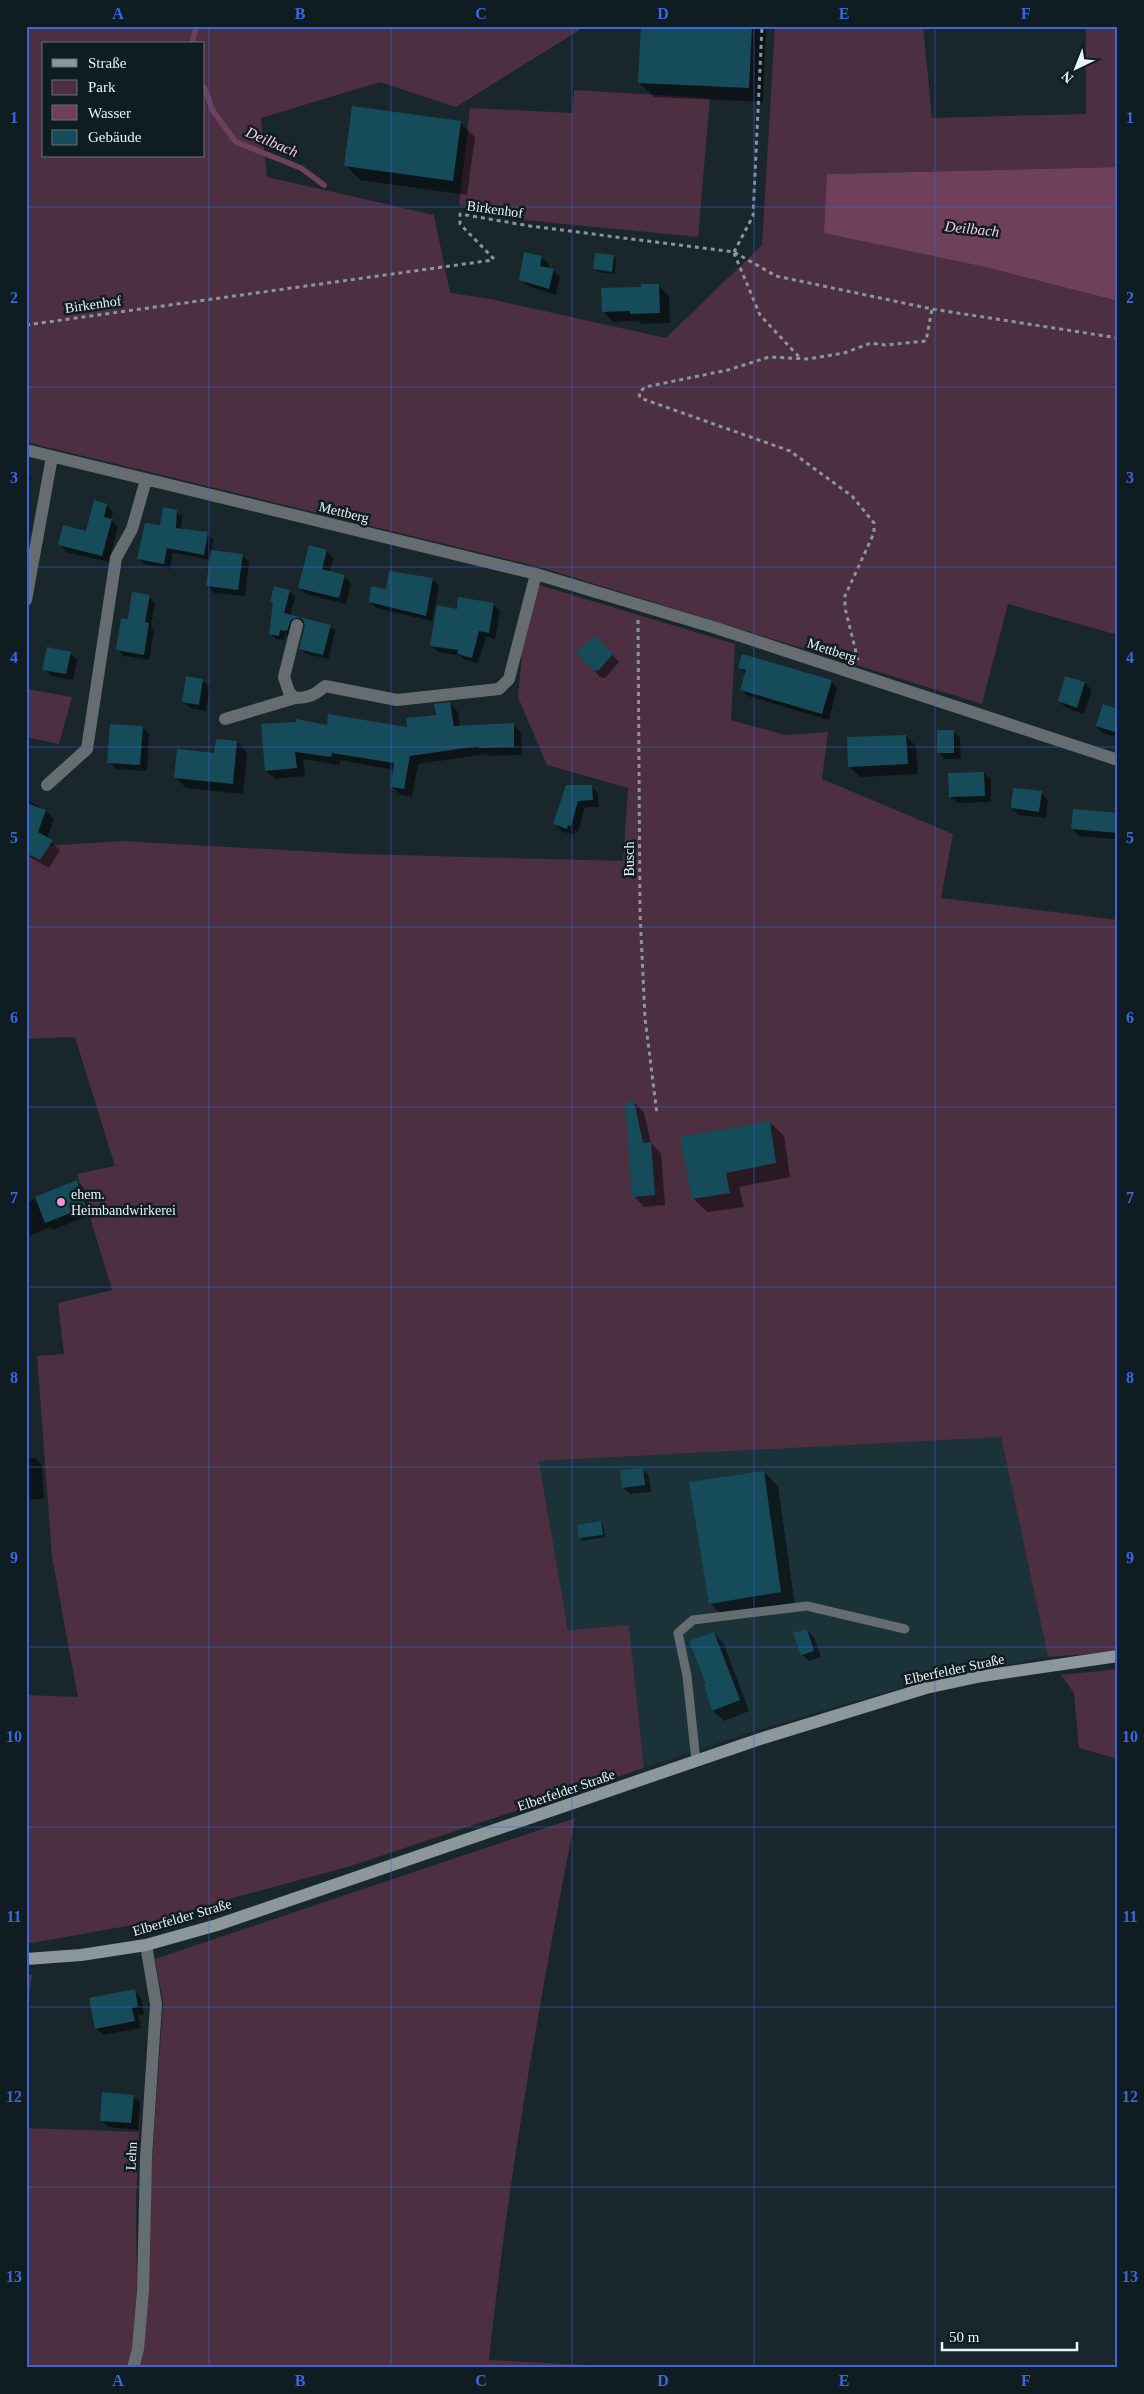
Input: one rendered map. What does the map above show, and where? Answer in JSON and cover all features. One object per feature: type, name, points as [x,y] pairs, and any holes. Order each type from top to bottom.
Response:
[{"type":"main road","name":"Elberfelder Straße","points":[[26,1959],[81,1955],[146,1945],[337,1885],[696,1761],[926,1688],[982,1676],[1118,1656]]},
{"type":"street","name":"Mettberg","points":[[26,450],[536,574],[638,604],[1118,760]]},
{"type":"street","points":[[26,600],[52,456]]},
{"type":"street","points":[[47,785],[87,749],[116,558],[132,529],[146,480]]},
{"type":"street","points":[[225,719],[295,698],[306,698],[317,694],[325,686],[397,700],[499,688],[509,679],[536,574]]},
{"type":"street","points":[[295,698],[289,692],[284,676],[297,625]]},
{"type":"street","name":"Lehn","points":[[133,2368],[138,2349],[143,2291],[146,2158],[156,2004],[146,1945]]},
{"type":"lane","points":[[696,1761],[687,1676],[678,1633],[693,1620],[807,1606],[905,1629]]},
{"type":"path","points":[[734,252],[753,216],[762,26]]},
{"type":"path","name":"Birkenhof","points":[[26,325],[494,260],[460,224],[460,214],[540,227],[734,252]]},
{"type":"path","points":[[734,252],[776,276],[932,309],[1118,338]]},
{"type":"path","points":[[734,252],[760,315],[800,359]]},
{"type":"path","points":[[862,676],[845,608],[846,596],[874,533],[874,523],[852,496],[790,450],[640,398],[639,393],[645,387],[728,370],[769,356],[800,359],[844,353],[871,343],[885,345],[926,341],[932,309]]},
{"type":"path","name":"Busch","points":[[638,604],[640,913],[645,1018],[657,1114]]},
{"type":"shaded area","points":[[1001,1436],[1048,1657],[928,1680],[757,1730],[644,1768],[629,1626],[568,1630],[539,1461]]},
{"type":"green space","points":[[26,26],[586,26],[456,107],[380,82],[261,118],[267,177],[434,215],[450,293],[490,299],[666,338],[762,245],[775,26],[923,26],[932,118],[1086,114],[1086,26],[1118,26],[1118,167],[828,174],[981,266],[1118,301],[1118,635],[1008,604],[982,704],[543,568],[26,442]]},
{"type":"green space","points":[[574,90],[710,98],[698,237],[524,220],[459,205],[470,108],[572,113]]},
{"type":"green space","points":[[529,582],[735,644],[731,720],[785,735],[828,732],[822,779],[953,834],[941,898],[1118,920],[1118,1652],[1048,1657],[1001,1437],[539,1461],[568,1630],[629,1625],[644,1768],[351,1866],[236,1897],[172,1918],[26,1944],[26,1695],[78,1697],[52,1557],[37,1356],[64,1354],[58,1303],[112,1290],[77,1174],[115,1166],[75,1037],[26,1039],[26,847],[122,841],[356,854],[623,861],[628,788],[547,765],[518,697]]},
{"type":"green space","points":[[26,689],[72,697],[59,744],[26,737]]},
{"type":"green space","points":[[1118,1669],[1118,1759],[1079,1748],[1074,1693],[1061,1675]]},
{"type":"green space","points":[[575,1818],[549,1953],[515,2156],[489,2360],[646,2368],[138,2368],[163,2003],[155,1959]]},
{"type":"green space","points":[[26,1975],[32,1975],[26,2021]]},
{"type":"green space","points":[[26,2128],[139,2132],[136,2206],[136,2312],[135,2331],[128,2368],[26,2368]]},
{"type":"water","points":[[1118,167],[1118,301],[981,266],[824,233],[827,174]]},
{"type":"building","points":[[641,26],[752,26],[749,88],[638,83]]},
{"type":"building","points":[[352,106],[461,121],[453,181],[344,166]]},
{"type":"building","points":[[524,252],[542,256],[540,266],[554,269],[549,289],[519,280]]},
{"type":"building","points":[[595,253],[614,255],[612,272],[593,269]]},
{"type":"building","points":[[641,284],[659,284],[660,313],[630,314],[630,311],[602,312],[601,288],[641,287]]},
{"type":"building","points":[[94,500],[107,504],[104,517],[112,519],[102,556],[58,545],[63,525],[86,531]]},
{"type":"building","points":[[163,507],[177,510],[176,528],[208,532],[204,555],[167,548],[164,564],[137,559],[145,523],[160,525]]},
{"type":"building","points":[[309,545],[327,550],[322,569],[345,575],[339,598],[298,588]]},
{"type":"building","points":[[211,550],[243,554],[238,590],[206,586]]},
{"type":"building","points":[[389,571],[433,578],[426,616],[369,602],[371,586],[386,589]]},
{"type":"building","points":[[274,586],[290,590],[284,613],[331,625],[323,655],[299,649],[305,626],[303,620],[299,617],[291,620],[287,631],[280,630],[279,636],[269,634],[273,603],[270,602]]},
{"type":"building","points":[[132,592],[150,595],[145,622],[149,623],[144,655],[116,650],[121,618],[128,619]]},
{"type":"building","points":[[458,597],[494,603],[489,633],[479,631],[472,658],[457,654],[458,650],[430,646],[437,605],[457,609]]},
{"type":"building","points":[[595,635],[613,654],[598,671],[592,670],[576,652]]},
{"type":"building","points":[[47,647],[71,652],[66,674],[42,670]]},
{"type":"building","points":[[742,654],[832,680],[822,714],[740,690],[746,670],[738,668]]},
{"type":"building","points":[[186,676],[203,679],[199,705],[182,702]]},
{"type":"building","points":[[1065,676],[1085,682],[1077,708],[1058,701]]},
{"type":"building","points":[[450,702],[454,726],[514,723],[514,747],[479,748],[479,746],[410,756],[404,789],[391,787],[394,763],[332,753],[331,757],[295,752],[297,768],[265,771],[261,724],[296,722],[296,719],[327,725],[328,714],[407,727],[406,718],[436,715],[434,704]]},
{"type":"building","points":[[1103,704],[1118,709],[1118,733],[1096,726]]},
{"type":"building","points":[[110,724],[143,726],[140,765],[107,763]]},
{"type":"building","points":[[937,730],[954,730],[954,753],[937,753]]},
{"type":"building","points":[[906,735],[908,764],[848,767],[847,737]]},
{"type":"building","points":[[216,739],[237,741],[233,784],[174,778],[177,749],[214,753]]},
{"type":"building","points":[[984,772],[985,796],[949,797],[948,773]]},
{"type":"building","points":[[566,785],[592,785],[593,800],[578,801],[571,826],[568,825],[567,829],[553,824]]},
{"type":"building","points":[[1013,788],[1042,791],[1039,812],[1011,808]]},
{"type":"building","points":[[26,803],[46,810],[38,832],[53,840],[40,860],[30,855],[28,860],[26,860]]},
{"type":"building","points":[[1073,809],[1118,813],[1118,833],[1071,829]]},
{"type":"building","points":[[634,1101],[643,1143],[651,1142],[655,1195],[632,1197],[625,1102]]},
{"type":"building","points":[[770,1121],[776,1163],[726,1173],[730,1193],[692,1199],[680,1137]]},
{"type":"building","name":"ehem. Heimbandwirkerei","points":[[77,1180],[86,1207],[45,1223],[35,1197]]},
{"type":"building","points":[[643,1468],[645,1485],[622,1488],[620,1470]]},
{"type":"building","points":[[764,1471],[781,1592],[709,1604],[689,1482]]},
{"type":"building","points":[[601,1521],[603,1535],[579,1538],[577,1525]]},
{"type":"building","points":[[807,1629],[814,1651],[801,1655],[793,1633]]},
{"type":"building","points":[[714,1632],[740,1700],[712,1711],[704,1684],[706,1684],[689,1641]]},
{"type":"building","points":[[135,1989],[138,2007],[132,2008],[135,2021],[95,2029],[89,1998]]},
{"type":"building","points":[[102,2092],[134,2095],[131,2123],[100,2121]]},
{"type":"waterway","name":"Deilbach","points":[[194,42],[197,26]]},
{"type":"waterway","name":"Deilbach","points":[[205,90],[213,111],[236,142],[301,168],[324,185]]},
{"type":"place","name":"ehem. Heimbandwirkerei","points":[[61,1202]]}]
